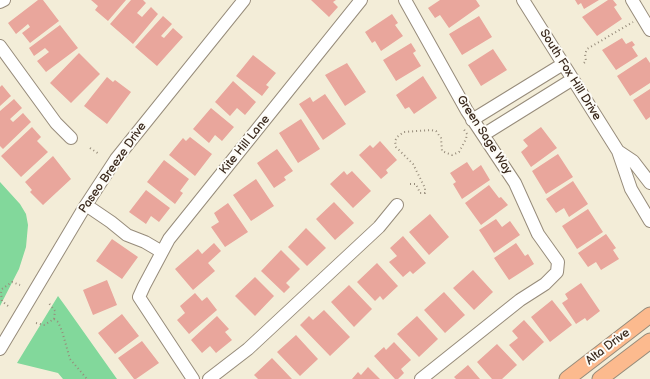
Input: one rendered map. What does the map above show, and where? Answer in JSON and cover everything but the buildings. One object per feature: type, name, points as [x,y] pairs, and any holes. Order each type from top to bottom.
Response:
[{"type":"main road","name":"Alta Drive","points":[[567,379],[650,315]]},
{"type":"main road","name":"Alta Drive","points":[[600,379],[650,341]]},
{"type":"street","points":[[0,2],[4,0]]},
{"type":"street","name":"Paseo Breeze Drive","points":[[0,349],[86,205],[116,158],[244,0]]},
{"type":"street","name":"Kite Hill Lane","points":[[193,379],[139,297],[170,239],[361,0]]},
{"type":"street","name":"Green Sage Way","points":[[404,0],[472,120],[515,183],[538,234],[558,262],[557,272],[545,284],[520,300],[421,379]]},
{"type":"street","name":"South Fox Hill Drive","points":[[523,0],[618,151],[631,189],[650,221]]},
{"type":"street","points":[[632,0],[650,30]]},
{"type":"street","points":[[0,46],[56,123],[71,138]]},
{"type":"street","points":[[472,120],[563,64]]},
{"type":"street","points":[[483,135],[573,79]]},
{"type":"street","points":[[518,92],[527,107]]},
{"type":"street","name":"South Fox Hill Drive","points":[[618,151],[633,161],[650,183]]},
{"type":"street","points":[[86,205],[111,222],[126,235],[145,242],[162,252]]},
{"type":"street","points":[[209,379],[259,338],[379,227],[397,205]]},
{"type":"path","points":[[584,63],[586,61],[587,49],[633,22]]},
{"type":"path","points":[[410,184],[416,184],[420,193],[425,192],[425,188],[413,164],[396,147],[395,141],[397,137],[404,132],[431,130],[439,134],[444,153],[452,155],[456,154],[462,148],[467,134],[460,123]]},
{"type":"path","points":[[90,148],[99,154]]},
{"type":"path","points":[[8,306],[2,301],[1,288],[12,282],[20,285]]},
{"type":"path","points":[[36,323],[44,325],[48,324],[54,319],[55,311],[48,302]]},
{"type":"path","points":[[54,319],[58,322],[70,359],[87,379]]},
{"type":"green space","points":[[0,182],[20,204],[26,214],[28,225],[26,247],[19,269],[0,306]]},
{"type":"green space","points":[[58,296],[117,379],[63,379],[58,373],[17,363]]}]
